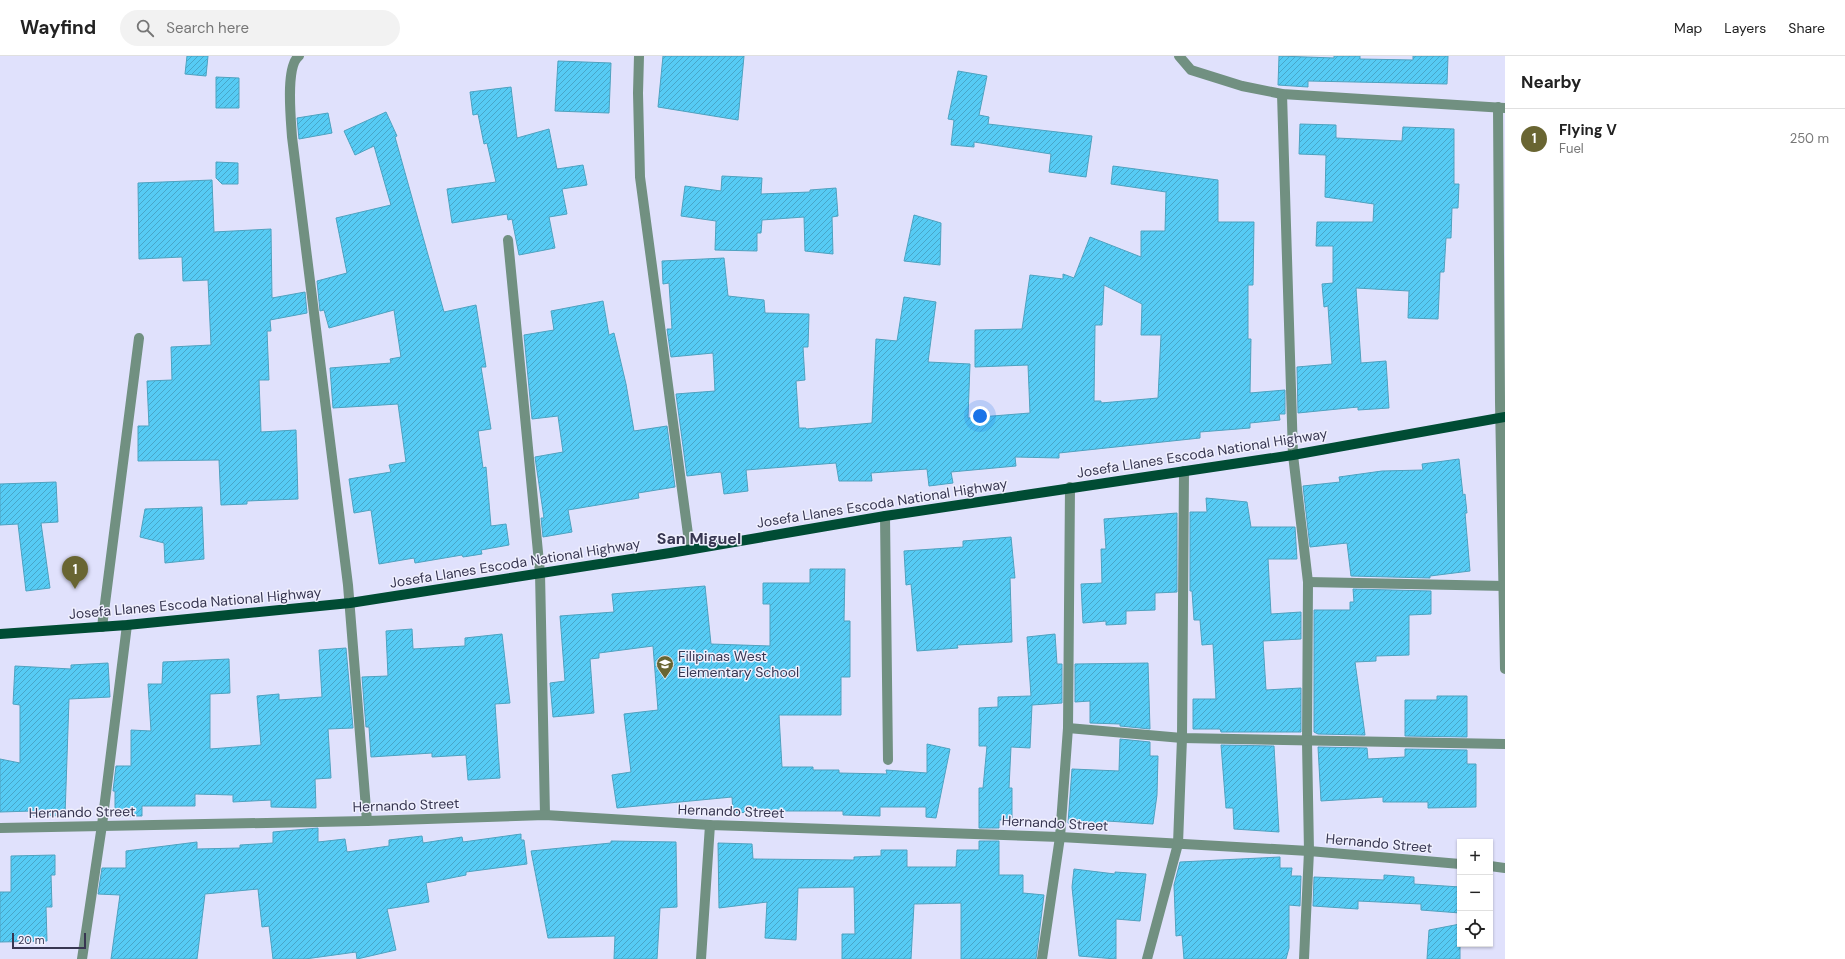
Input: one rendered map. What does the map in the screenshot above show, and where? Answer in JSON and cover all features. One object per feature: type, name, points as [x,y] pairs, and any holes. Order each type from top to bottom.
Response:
[{"type":"main road","name":"Josefa Llanes Escoda National Highway","points":[[0,634],[126,625],[350,603],[690,549],[885,516],[1293,455],[1503,418]]},
{"type":"street","points":[[299,56],[296,58],[292,69],[290,85],[292,137],[350,603],[367,821]]},
{"type":"street","points":[[639,56],[638,93],[640,177],[690,549]]},
{"type":"street","points":[[1179,56],[1192,70],[1242,86],[1282,94],[1501,107],[1505,668]]},
{"type":"street","points":[[1282,94],[1293,455],[1308,582],[1307,742],[1310,851],[1304,959]]},
{"type":"street","points":[[508,240],[540,573],[545,815]]},
{"type":"street","points":[[102,627],[139,338]]},
{"type":"street","points":[[1148,959],[1178,844],[1182,738],[1184,471]]},
{"type":"street","points":[[1042,959],[1060,837],[1068,728],[1070,488]]},
{"type":"street","points":[[885,516],[888,760]]},
{"type":"street","points":[[1308,582],[1504,586]]},
{"type":"street","points":[[82,959],[102,825],[126,625]]},
{"type":"street","points":[[1068,728],[1182,738],[1307,742],[1505,744]]},
{"type":"street","name":"Hernando Street","points":[[0,828],[367,821],[545,815],[710,825],[1060,837],[1310,851],[1457,864]]},
{"type":"street","points":[[701,959],[710,825]]},
{"type":"street","points":[[1493,866],[1505,868]]},
{"type":"building","points":[[187,56],[208,56],[206,76],[185,74]]},
{"type":"building","points":[[663,56],[744,56],[738,120],[658,107]]},
{"type":"building","points":[[1279,56],[1334,58],[1334,56],[1360,56],[1360,59],[1413,60],[1413,56],[1448,56],[1447,84],[1308,81],[1308,87],[1278,85]]},
{"type":"building","points":[[558,61],[611,63],[609,113],[555,111]]},
{"type":"building","points":[[958,71],[987,76],[979,115],[989,117],[988,124],[1092,136],[1086,177],[1049,172],[1051,154],[974,142],[974,147],[951,145],[954,120],[948,119]]},
{"type":"building","points":[[216,77],[239,78],[239,108],[216,108]]},
{"type":"building","points":[[511,87],[517,138],[549,129],[557,169],[583,165],[587,185],[562,189],[567,214],[549,217],[555,248],[519,255],[512,219],[508,220],[507,214],[452,223],[447,189],[496,182],[487,143],[484,144],[478,114],[473,115],[470,92]]},
{"type":"building","points":[[386,112],[397,136],[395,137],[444,312],[476,305],[486,367],[481,367],[491,429],[478,431],[483,468],[486,467],[491,526],[506,524],[509,545],[481,550],[482,554],[463,557],[462,555],[415,563],[414,558],[379,564],[371,510],[354,513],[349,479],[391,472],[389,465],[406,462],[398,404],[333,408],[330,368],[391,363],[390,359],[401,357],[394,310],[329,328],[324,310],[320,311],[317,281],[347,273],[336,218],[391,205],[374,146],[355,155],[344,131]]},
{"type":"building","points":[[328,113],[332,133],[299,139],[297,118]]},
{"type":"building","points":[[1300,124],[1336,125],[1336,138],[1402,141],[1403,127],[1454,129],[1454,184],[1459,184],[1458,208],[1452,208],[1451,238],[1446,238],[1444,272],[1440,272],[1438,319],[1408,318],[1409,291],[1356,288],[1361,363],[1386,361],[1389,408],[1358,410],[1358,407],[1298,413],[1297,367],[1332,364],[1328,306],[1324,307],[1322,284],[1333,283],[1333,246],[1316,246],[1317,222],[1373,222],[1374,204],[1325,197],[1326,155],[1299,154]]},
{"type":"building","points":[[216,162],[238,163],[238,184],[222,184],[216,178]]},
{"type":"building","points":[[1113,166],[1218,180],[1218,222],[1254,222],[1253,285],[1248,285],[1248,339],[1251,339],[1250,393],[1285,390],[1285,414],[1279,414],[1280,420],[1250,423],[1250,428],[1200,432],[1200,438],[1059,453],[1059,458],[1015,457],[1016,466],[951,472],[953,483],[929,486],[927,469],[871,473],[872,481],[839,481],[836,463],[746,470],[748,491],[724,494],[721,472],[687,476],[676,394],[715,391],[713,353],[671,357],[667,329],[672,329],[669,283],[663,284],[662,261],[724,258],[728,296],[764,300],[765,313],[809,314],[808,347],[803,347],[805,380],[796,381],[799,428],[806,429],[872,423],[876,339],[897,341],[904,297],[936,302],[928,362],[970,364],[968,418],[1030,413],[1028,365],[975,367],[975,330],[1022,329],[1030,275],[1063,279],[1063,274],[1074,278],[1090,237],[1141,257],[1141,231],[1165,231],[1166,192],[1111,184]],"holes":[[[1104,285],[1142,304],[1141,335],[1161,335],[1158,398],[1101,403],[1101,401],[1094,401],[1095,325],[1102,325]]]},
{"type":"building","points":[[722,176],[762,178],[761,194],[810,192],[810,190],[836,188],[838,216],[832,217],[833,254],[805,251],[804,217],[762,220],[761,233],[757,233],[757,251],[715,250],[716,221],[681,216],[685,186],[721,191]]},
{"type":"building","points":[[212,180],[214,232],[271,229],[272,298],[305,292],[307,313],[270,320],[271,331],[267,331],[269,380],[259,380],[261,432],[296,430],[298,499],[247,501],[247,504],[221,505],[219,460],[138,461],[138,426],[149,426],[147,381],[172,380],[171,347],[211,345],[208,280],[183,281],[182,257],[139,259],[138,183]]},
{"type":"building","points":[[914,215],[941,223],[940,265],[904,261]]},
{"type":"building","points":[[603,301],[609,335],[614,333],[626,384],[634,431],[667,426],[675,487],[638,493],[639,498],[568,510],[572,532],[543,537],[541,518],[544,518],[535,457],[563,452],[558,416],[532,419],[524,335],[554,330],[551,311]]},
{"type":"building","points":[[1459,459],[1463,495],[1465,494],[1467,513],[1465,513],[1470,571],[1430,576],[1430,578],[1351,576],[1347,543],[1310,547],[1303,486],[1340,482],[1339,477],[1382,471],[1423,470],[1422,464]]},
{"type":"building","points":[[56,482],[58,522],[41,523],[50,588],[26,591],[18,524],[0,525],[0,484]]},
{"type":"building","points":[[1206,498],[1247,502],[1251,527],[1295,527],[1297,559],[1268,559],[1271,614],[1301,612],[1301,639],[1263,641],[1266,690],[1301,688],[1301,732],[1221,732],[1220,729],[1193,729],[1193,699],[1216,699],[1213,644],[1202,645],[1200,620],[1194,620],[1192,591],[1190,591],[1190,512],[1207,512]]},
{"type":"building","points":[[202,507],[204,559],[165,563],[164,543],[140,537],[145,509]]},
{"type":"building","points":[[1177,513],[1177,592],[1155,593],[1155,610],[1126,611],[1126,624],[1106,625],[1106,621],[1083,623],[1081,584],[1102,583],[1101,549],[1106,549],[1104,519]]},
{"type":"building","points":[[1011,537],[1015,578],[1010,578],[1012,642],[957,645],[958,648],[917,651],[911,584],[906,585],[904,551],[963,547],[963,541]]},
{"type":"building","points":[[810,569],[845,569],[844,621],[850,621],[850,677],[841,677],[841,715],[779,715],[782,767],[813,767],[813,770],[839,770],[839,773],[887,774],[886,770],[927,773],[927,744],[950,749],[936,818],[926,817],[926,807],[880,807],[880,816],[843,815],[843,811],[774,811],[733,813],[732,797],[617,808],[612,775],[631,772],[624,714],[658,710],[653,646],[599,653],[599,658],[590,659],[594,713],[553,717],[550,683],[565,681],[560,616],[614,612],[612,594],[705,586],[711,644],[770,646],[770,604],[763,604],[763,583],[810,583]]},
{"type":"building","points":[[1353,589],[1431,591],[1431,614],[1409,615],[1409,655],[1376,656],[1376,661],[1355,662],[1365,735],[1318,734],[1314,732],[1314,610],[1350,610],[1350,602],[1354,602]]},
{"type":"building","points":[[412,629],[413,649],[465,646],[465,638],[502,634],[510,703],[495,704],[500,778],[468,780],[466,755],[432,757],[432,753],[371,757],[369,727],[366,727],[362,677],[388,676],[386,631]]},
{"type":"building","points":[[1055,634],[1057,664],[1062,664],[1062,703],[1032,705],[1030,748],[1011,747],[1009,788],[1012,788],[1012,820],[999,820],[999,828],[979,828],[979,788],[983,788],[987,746],[979,746],[979,708],[998,707],[998,697],[1031,696],[1027,637]]},
{"type":"building","points":[[346,648],[353,728],[328,729],[331,778],[315,779],[316,808],[271,807],[271,800],[233,802],[233,795],[195,794],[195,806],[142,806],[142,816],[115,816],[115,791],[113,791],[116,766],[131,766],[131,730],[151,731],[148,684],[162,684],[163,662],[229,659],[230,693],[210,694],[210,749],[261,745],[257,696],[279,694],[279,700],[322,697],[319,650]]},
{"type":"building","points":[[108,663],[110,697],[69,699],[65,816],[33,815],[33,811],[0,812],[0,759],[20,763],[20,705],[13,704],[15,666],[71,669],[71,665]]},
{"type":"building","points":[[1148,663],[1150,729],[1120,726],[1120,724],[1090,723],[1090,701],[1075,702],[1075,664]]},
{"type":"building","points":[[1437,696],[1467,696],[1467,737],[1405,736],[1405,700],[1437,700]]},
{"type":"building","points":[[1120,739],[1150,742],[1150,756],[1158,756],[1157,795],[1153,824],[1107,821],[1107,824],[1068,823],[1072,769],[1119,771]]},
{"type":"building","points":[[1221,745],[1274,746],[1279,832],[1234,829],[1233,808],[1226,808]]},
{"type":"building","points":[[1318,747],[1367,748],[1368,759],[1405,757],[1405,749],[1467,750],[1467,764],[1476,764],[1476,807],[1428,808],[1428,802],[1383,802],[1383,797],[1321,801]]},
{"type":"building","points":[[318,828],[318,842],[345,839],[347,852],[389,846],[389,840],[422,836],[423,843],[462,837],[463,842],[521,834],[521,840],[524,840],[527,864],[466,872],[466,875],[426,883],[429,902],[387,909],[396,950],[357,959],[356,952],[305,959],[273,959],[269,926],[262,927],[258,889],[205,894],[197,959],[111,959],[120,895],[98,894],[102,868],[126,868],[126,851],[197,842],[197,849],[240,848],[240,845],[273,843],[273,832]]},
{"type":"building","points":[[611,841],[676,842],[677,907],[660,908],[657,959],[614,959],[615,936],[548,938],[531,851],[611,843]]},
{"type":"building","points":[[979,841],[999,841],[999,875],[1023,875],[1023,893],[1044,895],[1036,959],[961,959],[961,903],[914,904],[911,959],[842,959],[842,934],[855,934],[854,887],[798,888],[796,940],[765,938],[767,902],[719,908],[718,843],[752,844],[753,859],[854,860],[854,857],[881,856],[881,850],[907,850],[907,867],[956,867],[957,850],[979,850]]},
{"type":"building","points":[[55,855],[55,875],[51,875],[52,907],[46,907],[47,941],[0,942],[0,892],[11,892],[11,856]]},
{"type":"building","points":[[1280,857],[1280,868],[1292,868],[1291,876],[1301,876],[1300,906],[1289,905],[1289,948],[1286,959],[1184,959],[1182,935],[1176,936],[1174,885],[1180,862]]},
{"type":"building","points":[[1074,869],[1115,874],[1115,872],[1146,874],[1140,921],[1116,919],[1116,959],[1079,956],[1072,887]]},
{"type":"building","points":[[1384,875],[1414,877],[1414,884],[1457,887],[1457,913],[1421,910],[1421,904],[1358,901],[1358,909],[1313,906],[1314,877],[1384,880]]},
{"type":"building","points":[[1457,925],[1457,947],[1460,947],[1460,959],[1427,959],[1429,930]]},
{"type":"place","name":"Flying V","points":[[75,589]]},
{"type":"place","name":"Filipinas West Elementary School","points":[[665,679]]},
{"type":"district","name":"San Miguel","points":[[699,538]]}]
